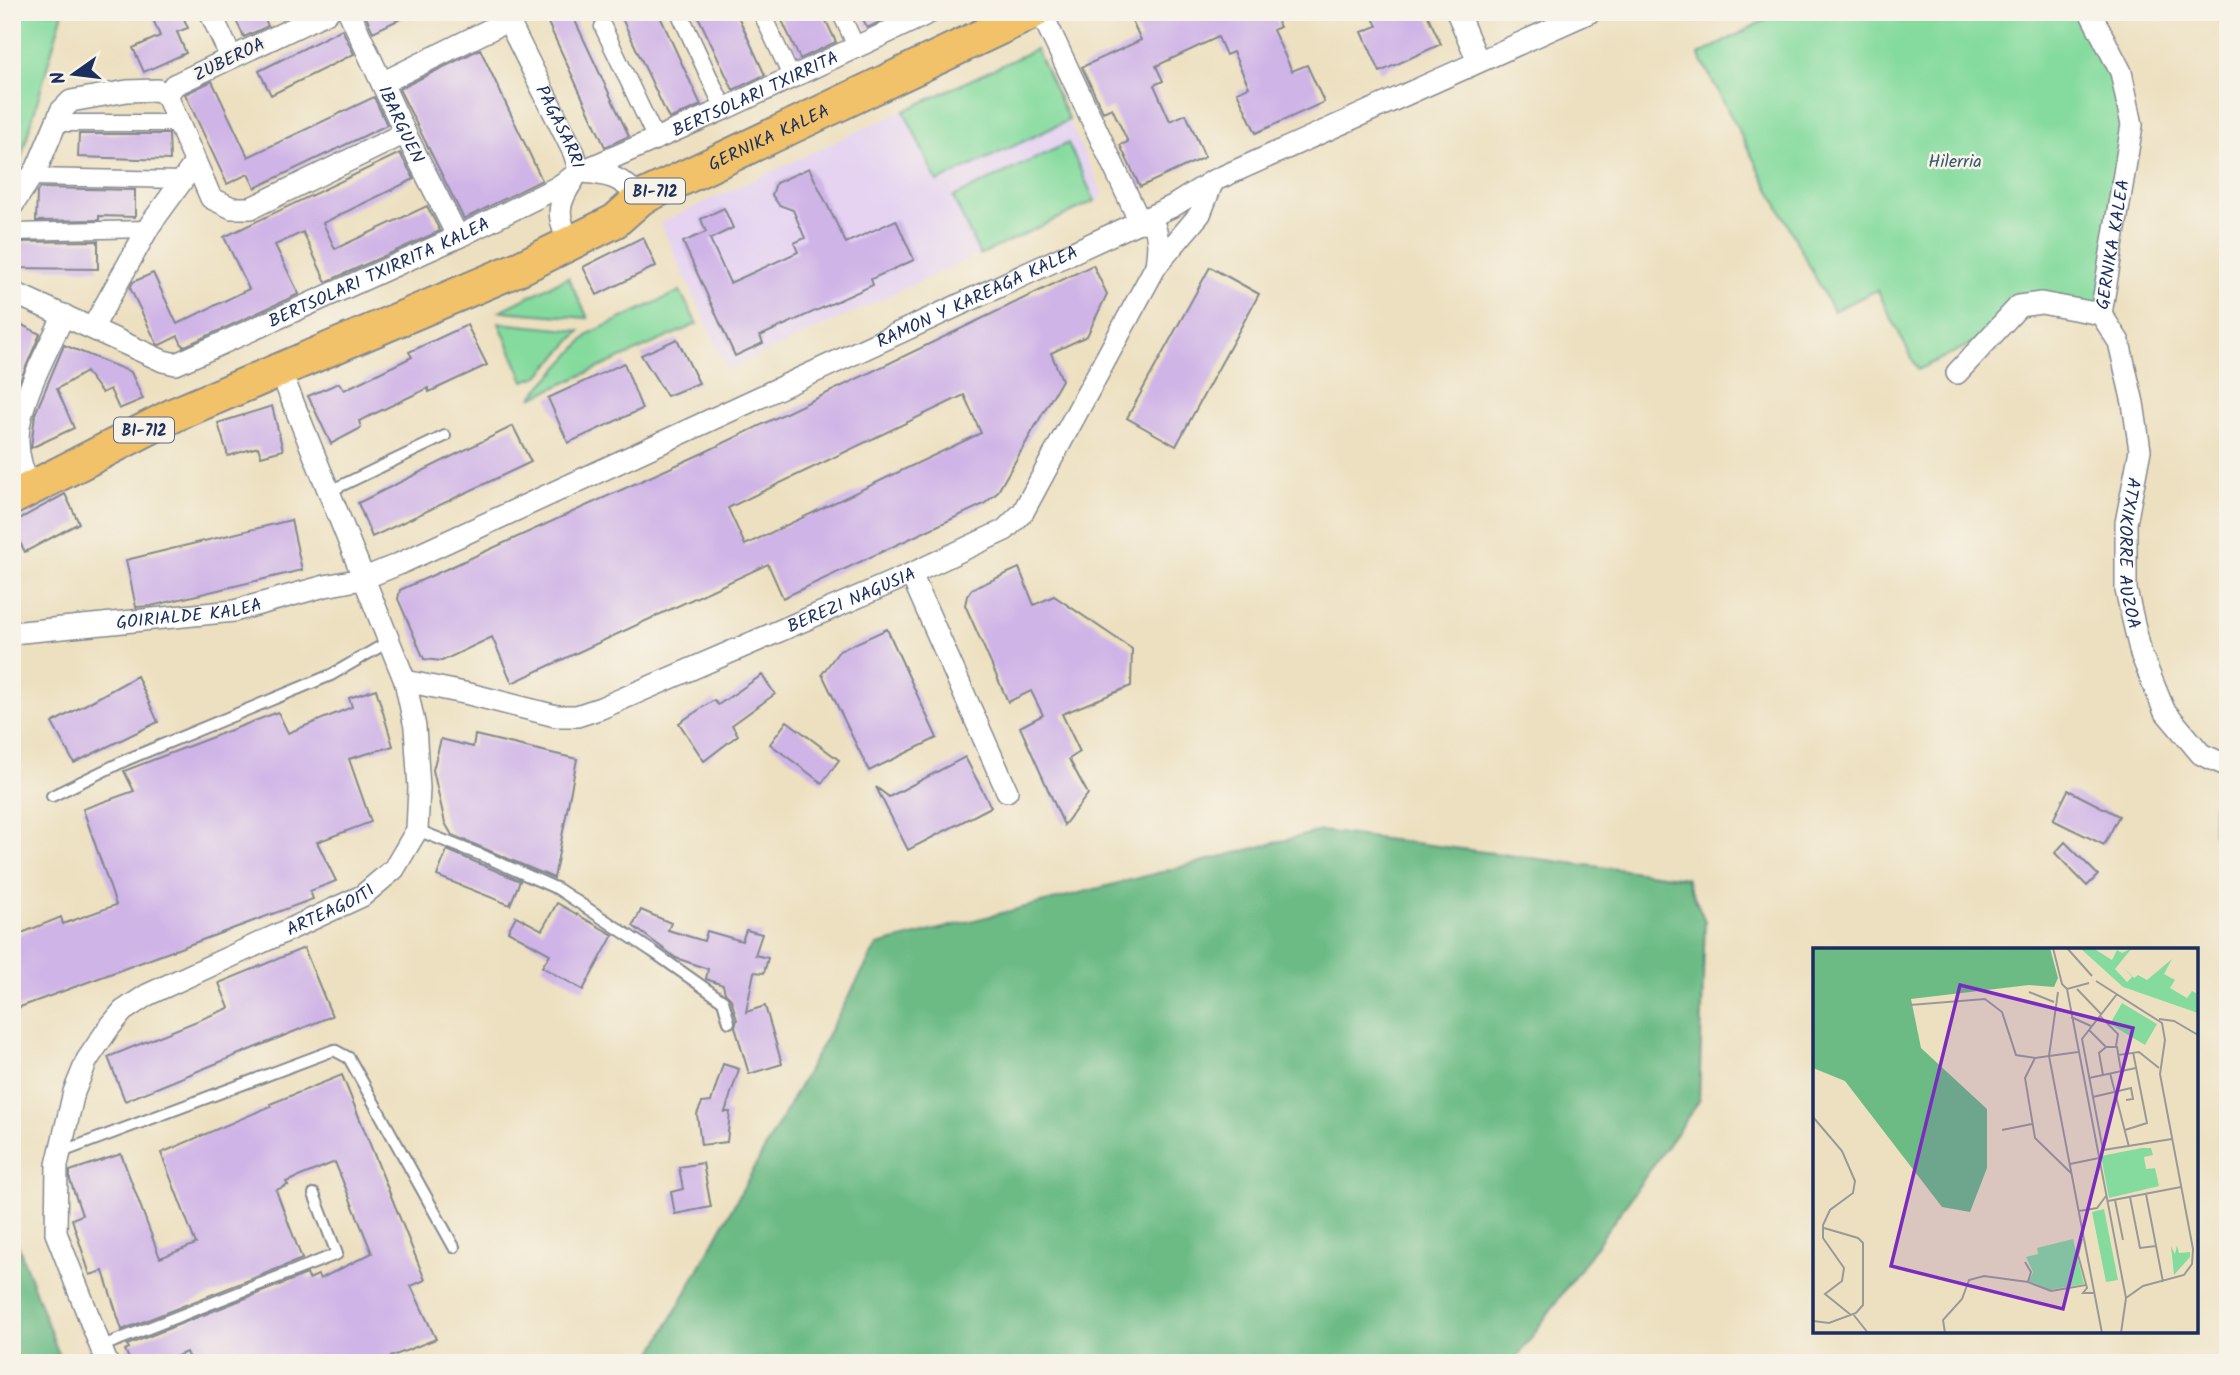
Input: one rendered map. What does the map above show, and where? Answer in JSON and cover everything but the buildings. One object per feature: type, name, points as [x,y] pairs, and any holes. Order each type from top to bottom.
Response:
[{"type":"main road","name":"GERNIKA KALEA","points":[[279,370],[520,268],[615,220],[641,198],[1033,12]]},
{"type":"main road","name":"BI-712","points":[[21,493],[176,414],[279,370]]},
{"type":"street","points":[[210,12],[231,57]]},
{"type":"street","name":"ZUBEROA","points":[[167,96],[174,85],[328,12]]},
{"type":"street","name":"IBARGUEN","points":[[349,12],[405,134],[458,237]]},
{"type":"street","points":[[679,12],[724,109]]},
{"type":"street","points":[[761,12],[792,78]]},
{"type":"street","points":[[840,12],[857,48]]},
{"type":"street","points":[[1041,12],[1140,222],[1145,220],[1153,223],[1156,229],[1159,246],[1156,266]]},
{"type":"street","points":[[1457,12],[1478,61]]},
{"type":"street","name":"RAMON Y KAREAGA KALEA","points":[[362,579],[708,423],[1140,222],[1173,206],[1213,181],[1590,12]]},
{"type":"street","name":"GERNIKA KALEA","points":[[1957,373],[2019,306],[2041,303],[2101,314],[2132,125],[2121,72],[2090,12]]},
{"type":"street","name":"BERTSOLARI TXIRRITA","points":[[580,172],[792,78],[926,13]]},
{"type":"street","points":[[382,83],[509,15]]},
{"type":"street","name":"PAGASARRI","points":[[509,15],[575,153],[580,172],[609,174],[627,184],[641,198]]},
{"type":"street","points":[[603,27],[656,139]]},
{"type":"street","points":[[12,206],[37,168],[61,111],[71,102],[89,97],[127,91],[158,90],[167,96],[180,126],[188,171],[211,198],[232,208],[251,208],[405,134]]},
{"type":"street","points":[[56,123],[180,126]]},
{"type":"street","points":[[31,177],[188,171]]},
{"type":"street","points":[[12,292],[93,327],[148,229],[188,171]]},
{"type":"street","points":[[569,244],[559,216],[562,196],[580,172]]},
{"type":"street","name":"BERTSOLARI TXIRRITA KALEA","points":[[93,327],[163,361],[176,364],[458,237],[556,188],[580,172]]},
{"type":"street","name":"BEREZI NAGUSIA","points":[[405,681],[556,716],[578,716],[911,574],[1005,530],[1023,512],[1156,266],[1200,214],[1213,181]]},
{"type":"street","points":[[1173,206],[1182,215],[1181,234]]},
{"type":"street","points":[[12,232],[148,229]]},
{"type":"street","name":"ATXIKORRE AUZOA","points":[[2101,314],[2119,342],[2140,450],[2126,523],[2126,590],[2141,654],[2164,710],[2201,754],[2228,765]]},
{"type":"street","points":[[21,493],[17,440],[24,411],[38,370],[64,315]]},
{"type":"street","name":"ARTEAGOITI","points":[[103,1355],[56,1233],[59,1153],[74,1092],[87,1060],[123,1011],[147,995],[362,896],[394,869],[417,830],[419,788],[415,727],[405,681],[279,370]]},
{"type":"street","points":[[911,574],[1007,791]]},
{"type":"street","name":"GOIRIALDE KALEA","points":[[12,633],[233,611],[325,586],[362,579]]},
{"type":"lane","points":[[328,492],[444,436]]},
{"type":"lane","points":[[52,796],[126,760],[331,675],[388,642]]},
{"type":"lane","points":[[417,830],[558,889],[723,1001],[729,1022]]},
{"type":"lane","points":[[59,1153],[334,1050],[349,1058],[454,1247]]},
{"type":"lane","points":[[103,1355],[337,1254],[314,1194]]},
{"type":"shaded area","points":[[1036,49],[1104,197],[728,370],[660,223]]},
{"type":"green space","points":[[12,12],[63,12],[15,179],[12,178]]},
{"type":"green space","name":"Hilerria","points":[[1780,12],[2082,12],[2110,65],[2124,137],[2098,309],[2020,295],[1979,340],[1918,370],[1877,290],[1833,311],[1699,55]]},
{"type":"green space","points":[[1036,49],[1069,120],[937,182],[904,111]]},
{"type":"green space","points":[[1068,143],[1095,201],[980,255],[953,197]]},
{"type":"green space","points":[[568,277],[588,318],[500,311]]},
{"type":"green space","points":[[680,291],[697,324],[531,398],[590,333]]},
{"type":"green space","points":[[499,323],[580,331],[539,376],[524,381]]},
{"type":"green space","points":[[1321,831],[1686,878],[1705,921],[1699,1101],[1513,1363],[647,1363],[877,945]]},
{"type":"green space","points":[[12,1229],[62,1363],[12,1363]]},
{"type":"water","points":[[2228,797],[2228,838],[2213,833],[2214,801]]}]
